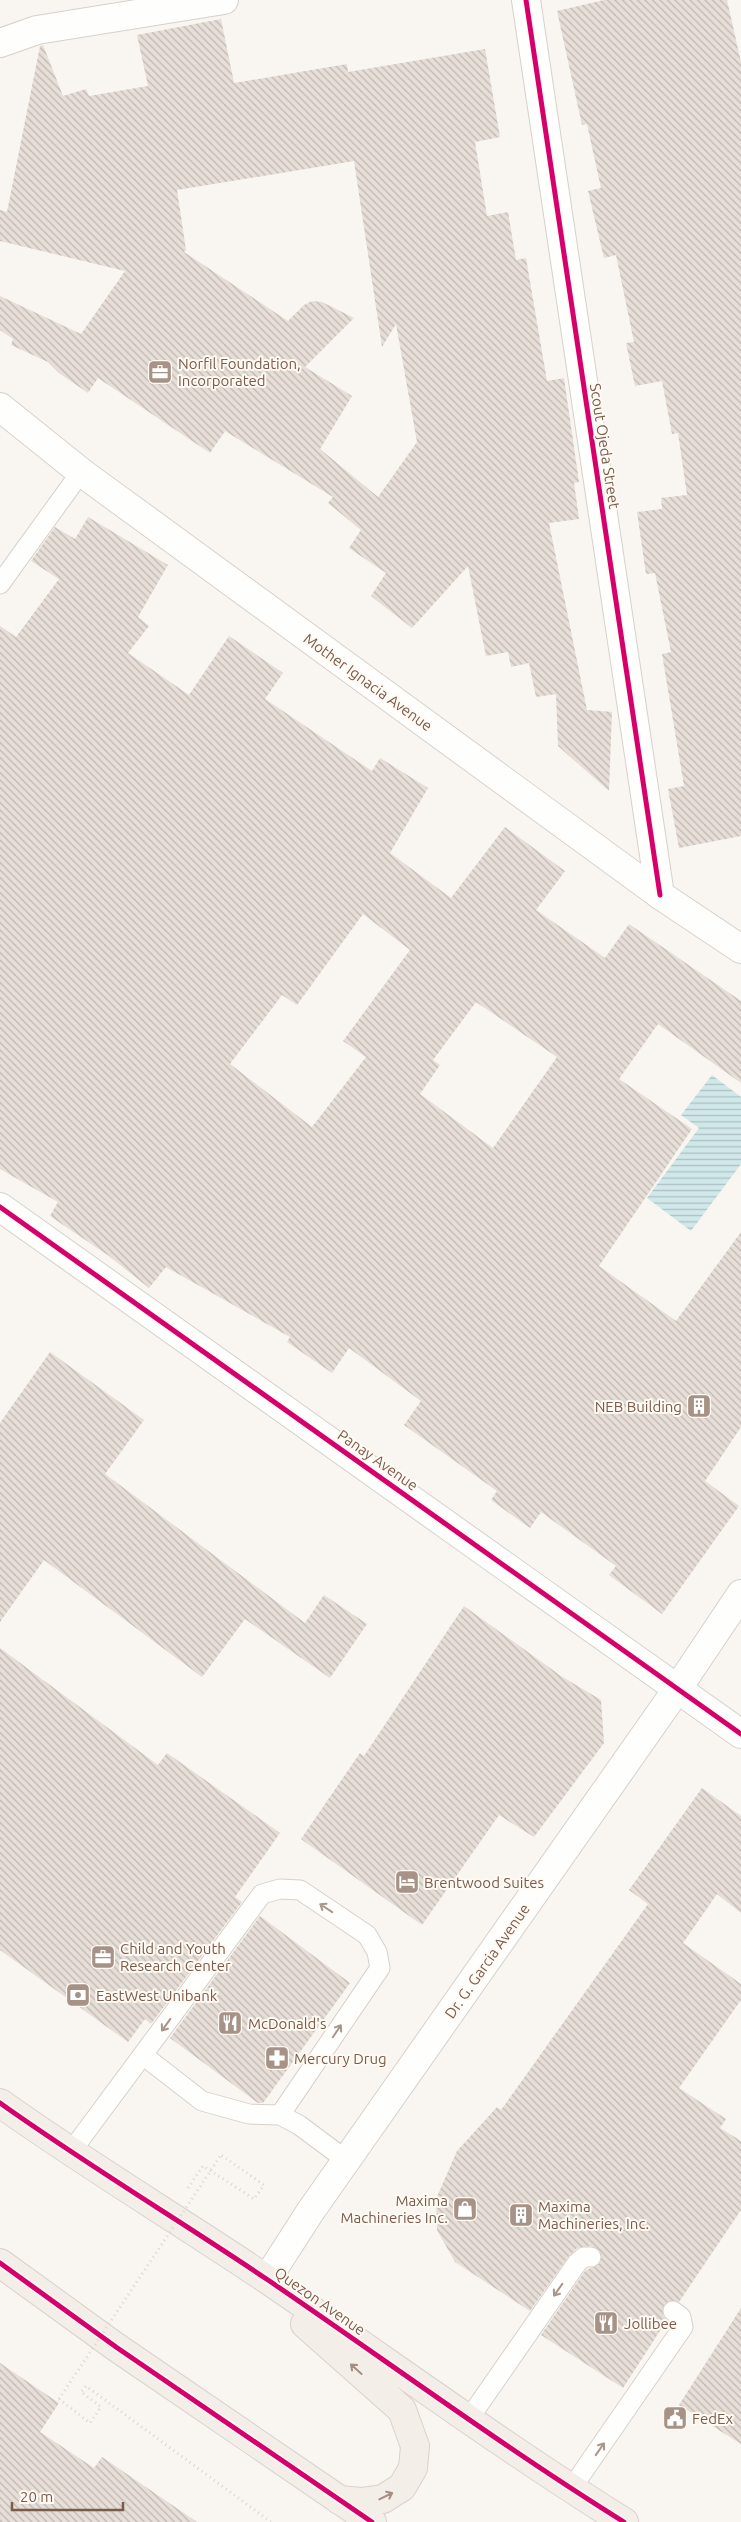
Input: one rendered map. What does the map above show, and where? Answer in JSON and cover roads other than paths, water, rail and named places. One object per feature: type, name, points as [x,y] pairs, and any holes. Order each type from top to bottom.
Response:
[{"type":"main road","name":"Quezon Avenue","points":[[0,2103],[70,2153],[267,2279],[468,2420],[624,2522]]},
{"type":"main road","points":[[222,2250],[402,2410],[415,2446],[413,2468],[402,2487],[383,2499],[361,2502],[339,2500]]},
{"type":"main road","points":[[0,2263],[116,2346],[372,2522]]},
{"type":"street","points":[[0,43],[37,30],[224,0]]},
{"type":"street","name":"Scout Ojeda Street","points":[[526,0],[660,895]]},
{"type":"street","points":[[0,24],[37,30]]},
{"type":"street","name":"Mother Ignacia Avenue","points":[[0,407],[81,472],[660,895],[741,949]]},
{"type":"street","name":"Panay Avenue","points":[[0,1207],[741,1734]]},
{"type":"street","name":"Dr. G. Garcia Avenue","points":[[267,2279],[346,2160],[678,1688],[741,1594]]},
{"type":"lane","points":[[0,584],[81,472]]},
{"type":"lane","points":[[70,2153],[144,2056],[262,1894],[280,1889],[300,1890],[367,1935],[377,1952],[380,1968],[280,2115]]},
{"type":"lane","points":[[144,2056],[202,2101],[249,2114],[280,2115],[299,2125],[346,2160]]},
{"type":"lane","points":[[468,2420],[577,2263],[584,2257],[591,2257]]},
{"type":"lane","points":[[571,2489],[683,2328],[681,2317],[673,2311]]},
{"type":"water","points":[[712,1075],[741,1097],[741,1164],[691,1231],[647,1198],[699,1128],[681,1115]]},
{"type":"place","name":"Norfil Foundation, Incorporated","points":[[160,372]]},
{"type":"place","name":"NEB Building","points":[[699,1406]]},
{"type":"place","name":"Brentwood Suites","points":[[407,1882]]},
{"type":"place","name":"Child and Youth Research Center","points":[[103,1957]]},
{"type":"place","name":"EastWest Unibank","points":[[78,1995]]},
{"type":"place","name":"McDonald's","points":[[230,2023]]},
{"type":"place","name":"Mercury Drug","points":[[277,2058]]},
{"type":"place","name":"Maxima Machineries Inc.","points":[[465,2209]]},
{"type":"place","name":"Maxima Machineries, Inc.","points":[[521,2215]]},
{"type":"place","name":"Jollibee","points":[[606,2323]]},
{"type":"place","name":"FedEx","points":[[675,2418]]}]
